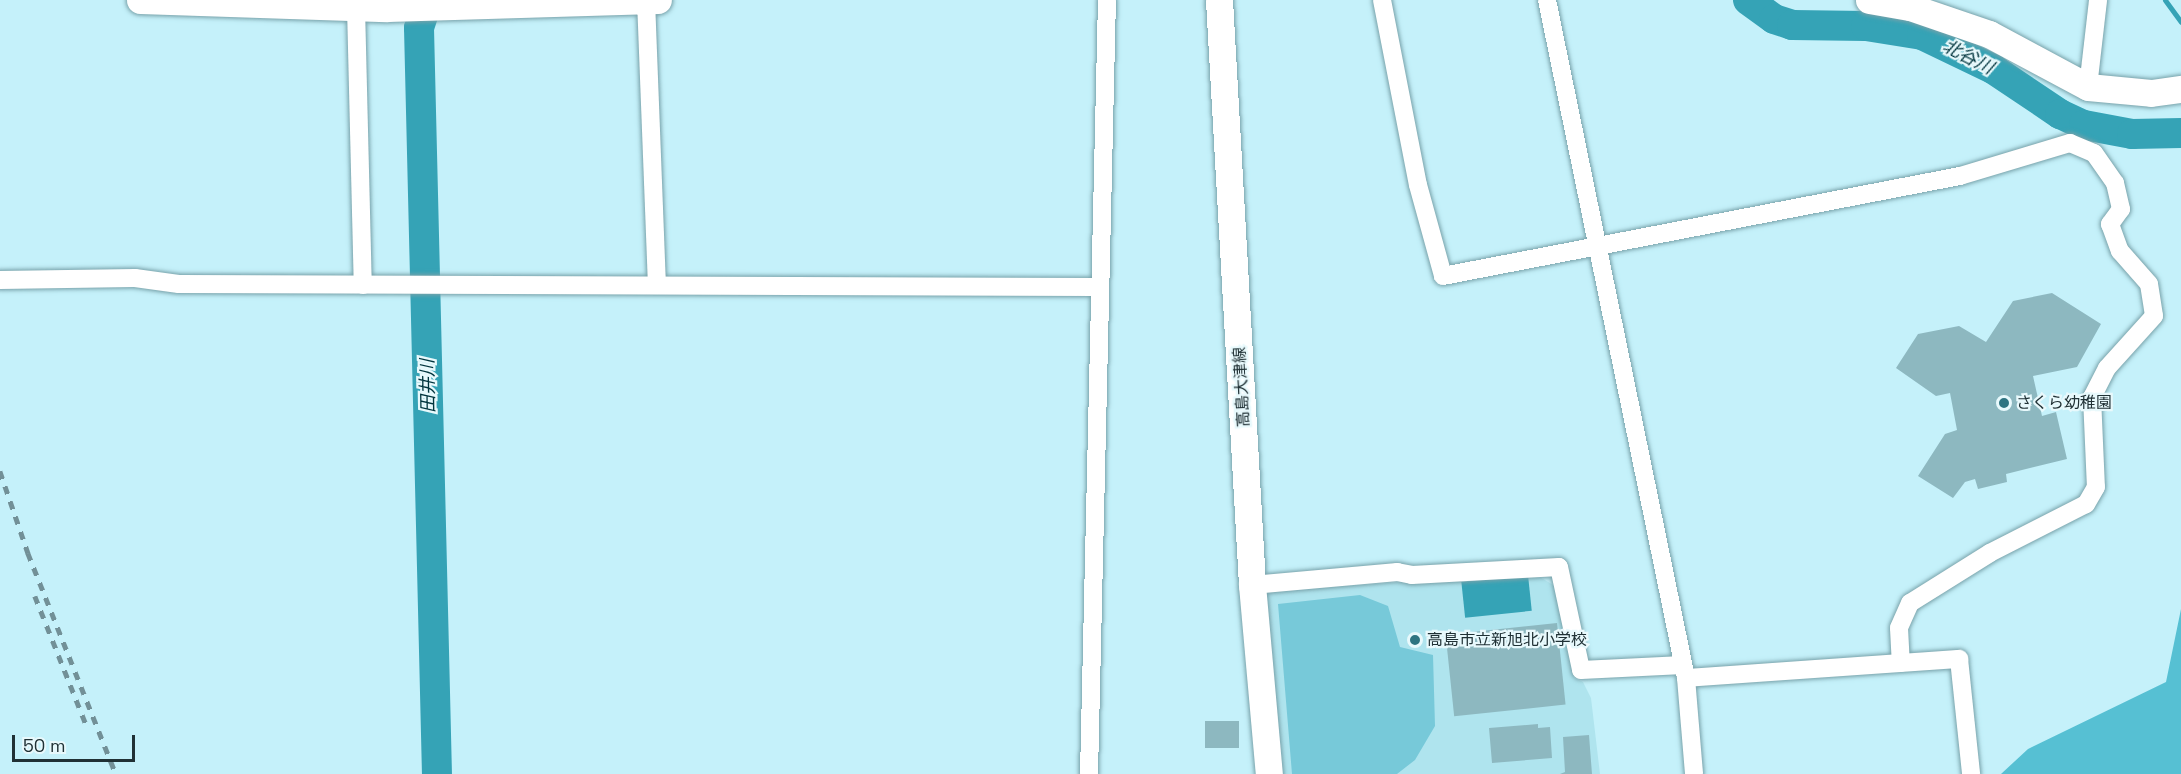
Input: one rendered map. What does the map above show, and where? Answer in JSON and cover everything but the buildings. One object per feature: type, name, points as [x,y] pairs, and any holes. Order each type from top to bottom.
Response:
[{"type":"main road","points":[[140,0],[276,2],[356,7],[394,5],[440,7],[658,0]]},
{"type":"main road","name":"高島大津線","points":[[1219,0],[1252,585],[1269,774]]},
{"type":"main road","points":[[1869,0],[1910,7],[1989,34],[2088,87],[2151,93],[2181,89]]},
{"type":"street","points":[[646,0],[657,283]]},
{"type":"street","points":[[1089,774],[1097,287],[1107,0]]},
{"type":"street","points":[[1383,0],[1418,185],[1443,276],[1960,176],[2070,143],[2094,153],[2115,183],[2121,209],[2110,225],[2120,251],[2149,284],[2154,316],[2107,368],[2092,398],[2096,487],[2086,504],[1990,553],[1910,603],[1899,628],[1901,663]]},
{"type":"street","points":[[1547,0],[1684,672],[1694,774]]},
{"type":"street","points":[[2088,87],[2098,0]]},
{"type":"street","points":[[356,7],[363,285]]},
{"type":"street","points":[[0,280],[135,278],[180,284],[657,283],[1097,287]]},
{"type":"street","points":[[1252,585],[1397,572],[1412,575],[1558,567],[1581,670],[1684,672],[1959,659],[1971,774]]},
{"type":"shaded area","name":"高島市立新旭北小学校","points":[[1533,573],[1555,586],[1574,678],[1583,682],[1591,698],[1600,774],[1276,774],[1263,596],[1274,591]]},
{"type":"shaded area","points":[[1528,575],[1532,611],[1465,618],[1461,582]]},
{"type":"shaded area","points":[[1360,595],[1388,606],[1400,647],[1433,655],[1435,726],[1415,760],[1397,774],[1292,774],[1278,604]]},
{"type":"shaded area","points":[[2181,609],[2181,774],[2001,774],[2028,749],[2166,682]]},
{"type":"waterway","name":"田井川","points":[[428,0],[419,28],[437,774]]},
{"type":"waterway","name":"北谷川","points":[[1748,0],[1774,19],[1792,25],[1866,26],[1922,35],[1993,69],[2060,114],[2084,125],[2132,134],[2181,133]]},
{"type":"waterway","points":[[2165,0],[2181,22]]},
{"type":"railway","points":[[0,471],[28,553],[116,774]]},
{"type":"railway","points":[[35,596],[87,727]]},
{"type":"place","name":"さくら幼稚園","points":[[2004,403]]},
{"type":"place","name":"高島市立新旭北小学校","points":[[1415,640]]}]
